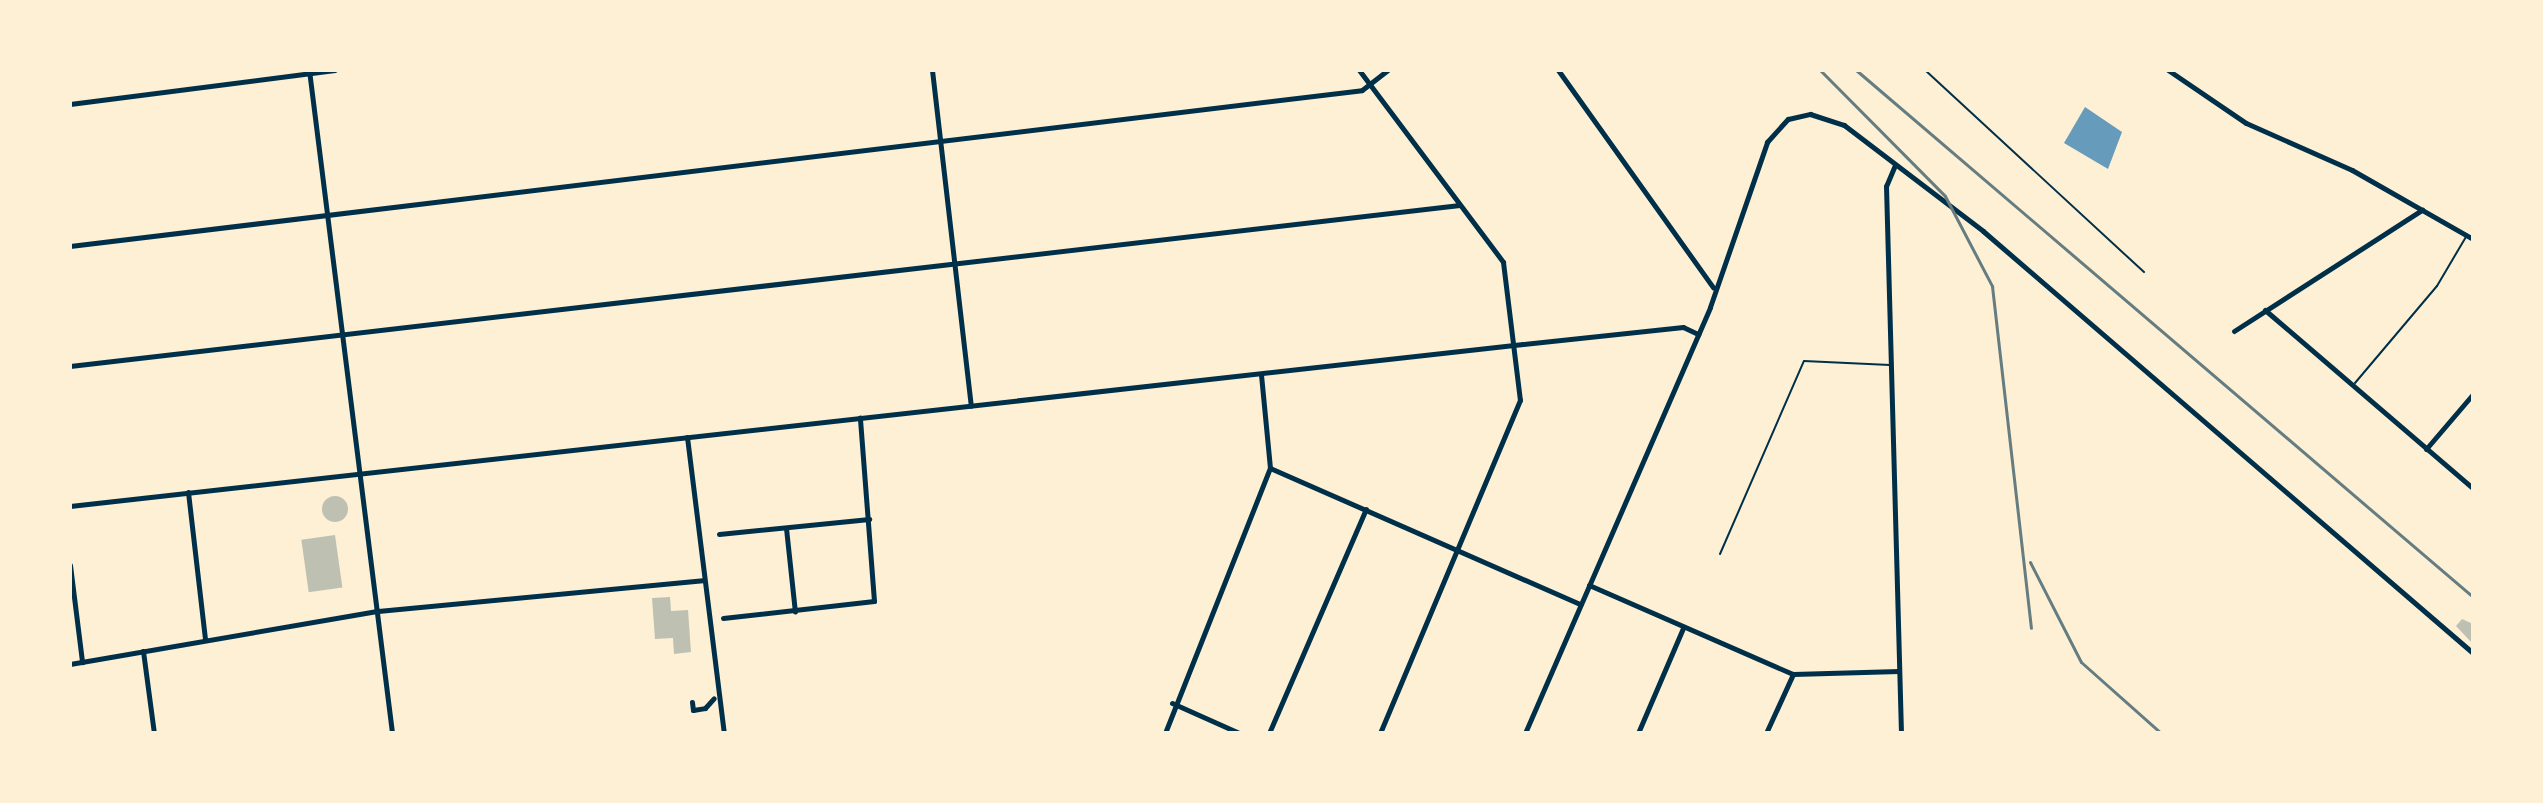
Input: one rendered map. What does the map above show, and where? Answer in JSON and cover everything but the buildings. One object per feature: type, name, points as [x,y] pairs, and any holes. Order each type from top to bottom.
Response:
[{"type":"street","points":[[70,104],[335,70]]},
{"type":"street","points":[[932,70],[971,406]]},
{"type":"street","points":[[1359,70],[1503,262],[1520,411],[1462,551],[1380,733]]},
{"type":"street","points":[[70,246],[940,141],[1370,84],[1388,70]]},
{"type":"street","points":[[1558,70],[1713,287]]},
{"type":"street","points":[[2168,70],[2246,123],[2423,209],[2470,237]]},
{"type":"street","points":[[309,72],[392,733]]},
{"type":"street","points":[[1525,733],[1698,334],[1767,142],[1788,119],[1834,119],[1983,231],[2473,653]]},
{"type":"street","points":[[1895,165],[1886,186],[1901,733]]},
{"type":"street","points":[[70,366],[1460,205]]},
{"type":"street","points":[[2234,331],[2423,209]]},
{"type":"street","points":[[2265,310],[2473,488]]},
{"type":"street","points":[[70,506],[1683,327],[1698,334]]},
{"type":"street","points":[[1165,733],[1172,703],[1270,468],[1261,375]]},
{"type":"street","points":[[2426,449],[2473,394]]},
{"type":"street","points":[[723,618],[874,601],[860,418]]},
{"type":"street","points":[[687,437],[714,697],[724,733]]},
{"type":"street","points":[[1270,468],[1580,604]]},
{"type":"street","points":[[188,492],[205,639]]},
{"type":"street","points":[[1269,733],[1366,509]]},
{"type":"street","points":[[719,534],[869,519]]},
{"type":"street","points":[[786,528],[795,612]]},
{"type":"street","points":[[70,565],[82,662]]},
{"type":"street","points":[[70,664],[378,611],[703,580]]},
{"type":"street","points":[[1589,585],[1793,674],[1899,671]]},
{"type":"street","points":[[1638,733],[1683,628]]},
{"type":"street","points":[[143,651],[154,733]]},
{"type":"street","points":[[1766,733],[1793,674]]},
{"type":"street","points":[[692,702],[693,710],[705,708],[714,697]]},
{"type":"street","points":[[1172,703],[1239,733]]},
{"type":"lane","points":[[2352,387],[2437,286],[2470,237]]},
{"type":"lane","points":[[1720,554],[1804,361],[1891,365]]},
{"type":"path","points":[[1925,70],[2144,272]]},
{"type":"water","points":[[2085,107],[2122,132],[2108,169],[2064,143]]},
{"type":"railway","points":[[1820,70],[1945,196],[1992,286],[2031,628]]},
{"type":"railway","points":[[1856,70],[2473,597]]},
{"type":"railway","points":[[2030,562],[2081,662],[2161,733]]}]
